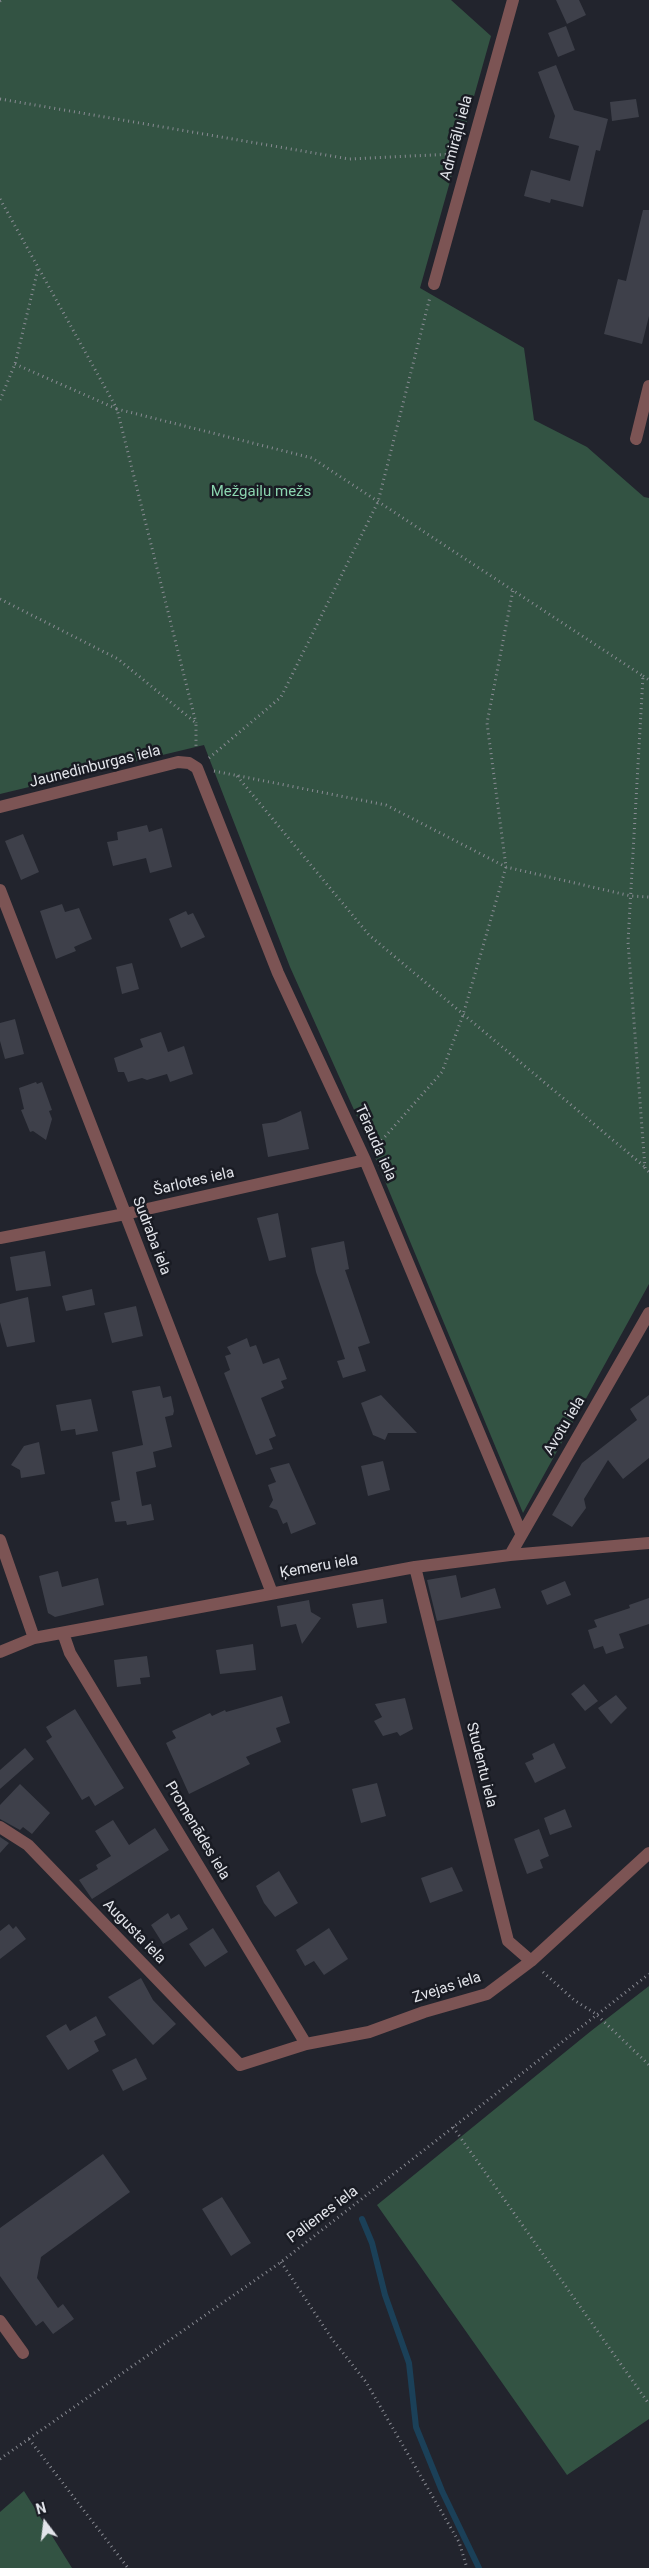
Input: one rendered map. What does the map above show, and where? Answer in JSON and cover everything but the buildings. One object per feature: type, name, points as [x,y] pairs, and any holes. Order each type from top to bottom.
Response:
[{"type":"street","name":"Admirāļu iela","points":[[434,284],[513,0]]},
{"type":"street","points":[[636,439],[649,386]]},
{"type":"street","name":"Jaunedinburgas iela","points":[[0,807],[178,762],[189,763],[197,768]]},
{"type":"street","name":"Tērauda iela","points":[[197,768],[278,973],[365,1160],[520,1533]]},
{"type":"street","name":"Sudraba iela","points":[[0,890],[272,1593]]},
{"type":"street","name":"Šarlotes iela","points":[[0,1238],[125,1214],[365,1160]]},
{"type":"street","name":"Avotu iela","points":[[510,1554],[520,1533],[649,1313]]},
{"type":"street","points":[[0,1540],[34,1638]]},
{"type":"street","name":"Ķemeru iela","points":[[0,1652],[34,1638],[415,1567],[510,1554],[649,1543]]},
{"type":"street","name":"Studentu iela","points":[[415,1567],[508,1940],[531,1961]]},
{"type":"street","name":"Promenādes iela","points":[[63,1633],[70,1653],[306,2044]]},
{"type":"street","name":"Augusta iela","points":[[0,1827],[28,1845],[240,2065]]},
{"type":"street","name":"Zvejas iela","points":[[240,2065],[306,2044],[369,2032],[424,2012],[487,1994],[531,1961],[649,1854]]},
{"type":"street","points":[[0,2321],[23,2353]]},
{"type":"path","points":[[0,99],[349,159],[470,153]]},
{"type":"path","points":[[0,199],[117,409],[196,723],[197,768]]},
{"type":"path","points":[[0,400],[14,364],[38,267]]},
{"type":"path","points":[[197,768],[281,697],[378,502],[434,284]]},
{"type":"path","points":[[14,364],[117,409],[312,458],[649,680]]},
{"type":"path","points":[[365,1160],[442,1072],[463,1015],[506,867],[487,723],[513,590]]},
{"type":"path","points":[[0,599],[118,659],[196,723]]},
{"type":"path","points":[[643,676],[628,942],[645,1168]]},
{"type":"path","points":[[197,768],[386,805],[506,867],[631,896],[649,897]]},
{"type":"path","points":[[237,776],[369,935],[649,1172]]},
{"type":"path","points":[[531,1961],[574,2000],[596,2014],[649,2065]]},
{"type":"path","name":"Palienes iela","points":[[0,2459],[281,2262],[649,1974]]},
{"type":"path","points":[[453,2127],[649,2404]]},
{"type":"path","points":[[281,2262],[332,2339],[366,2382],[459,2542],[467,2568]]},
{"type":"path","points":[[29,2439],[128,2568]]},
{"type":"green space","name":"Mežgaiļu mežs","points":[[0,0],[451,0],[491,36],[420,288],[524,348],[534,420],[587,447],[644,497],[649,498],[649,1284],[523,1513],[372,1150],[290,967],[204,745],[0,794]]},
{"type":"green space","points":[[649,1986],[649,2419],[567,2475],[377,2205]]},
{"type":"green space","points":[[24,2491],[72,2568],[0,2568],[0,2512]]},
{"type":"waterway","points":[[362,2219],[372,2243],[385,2295],[409,2363],[416,2427],[442,2491],[479,2568]]}]
